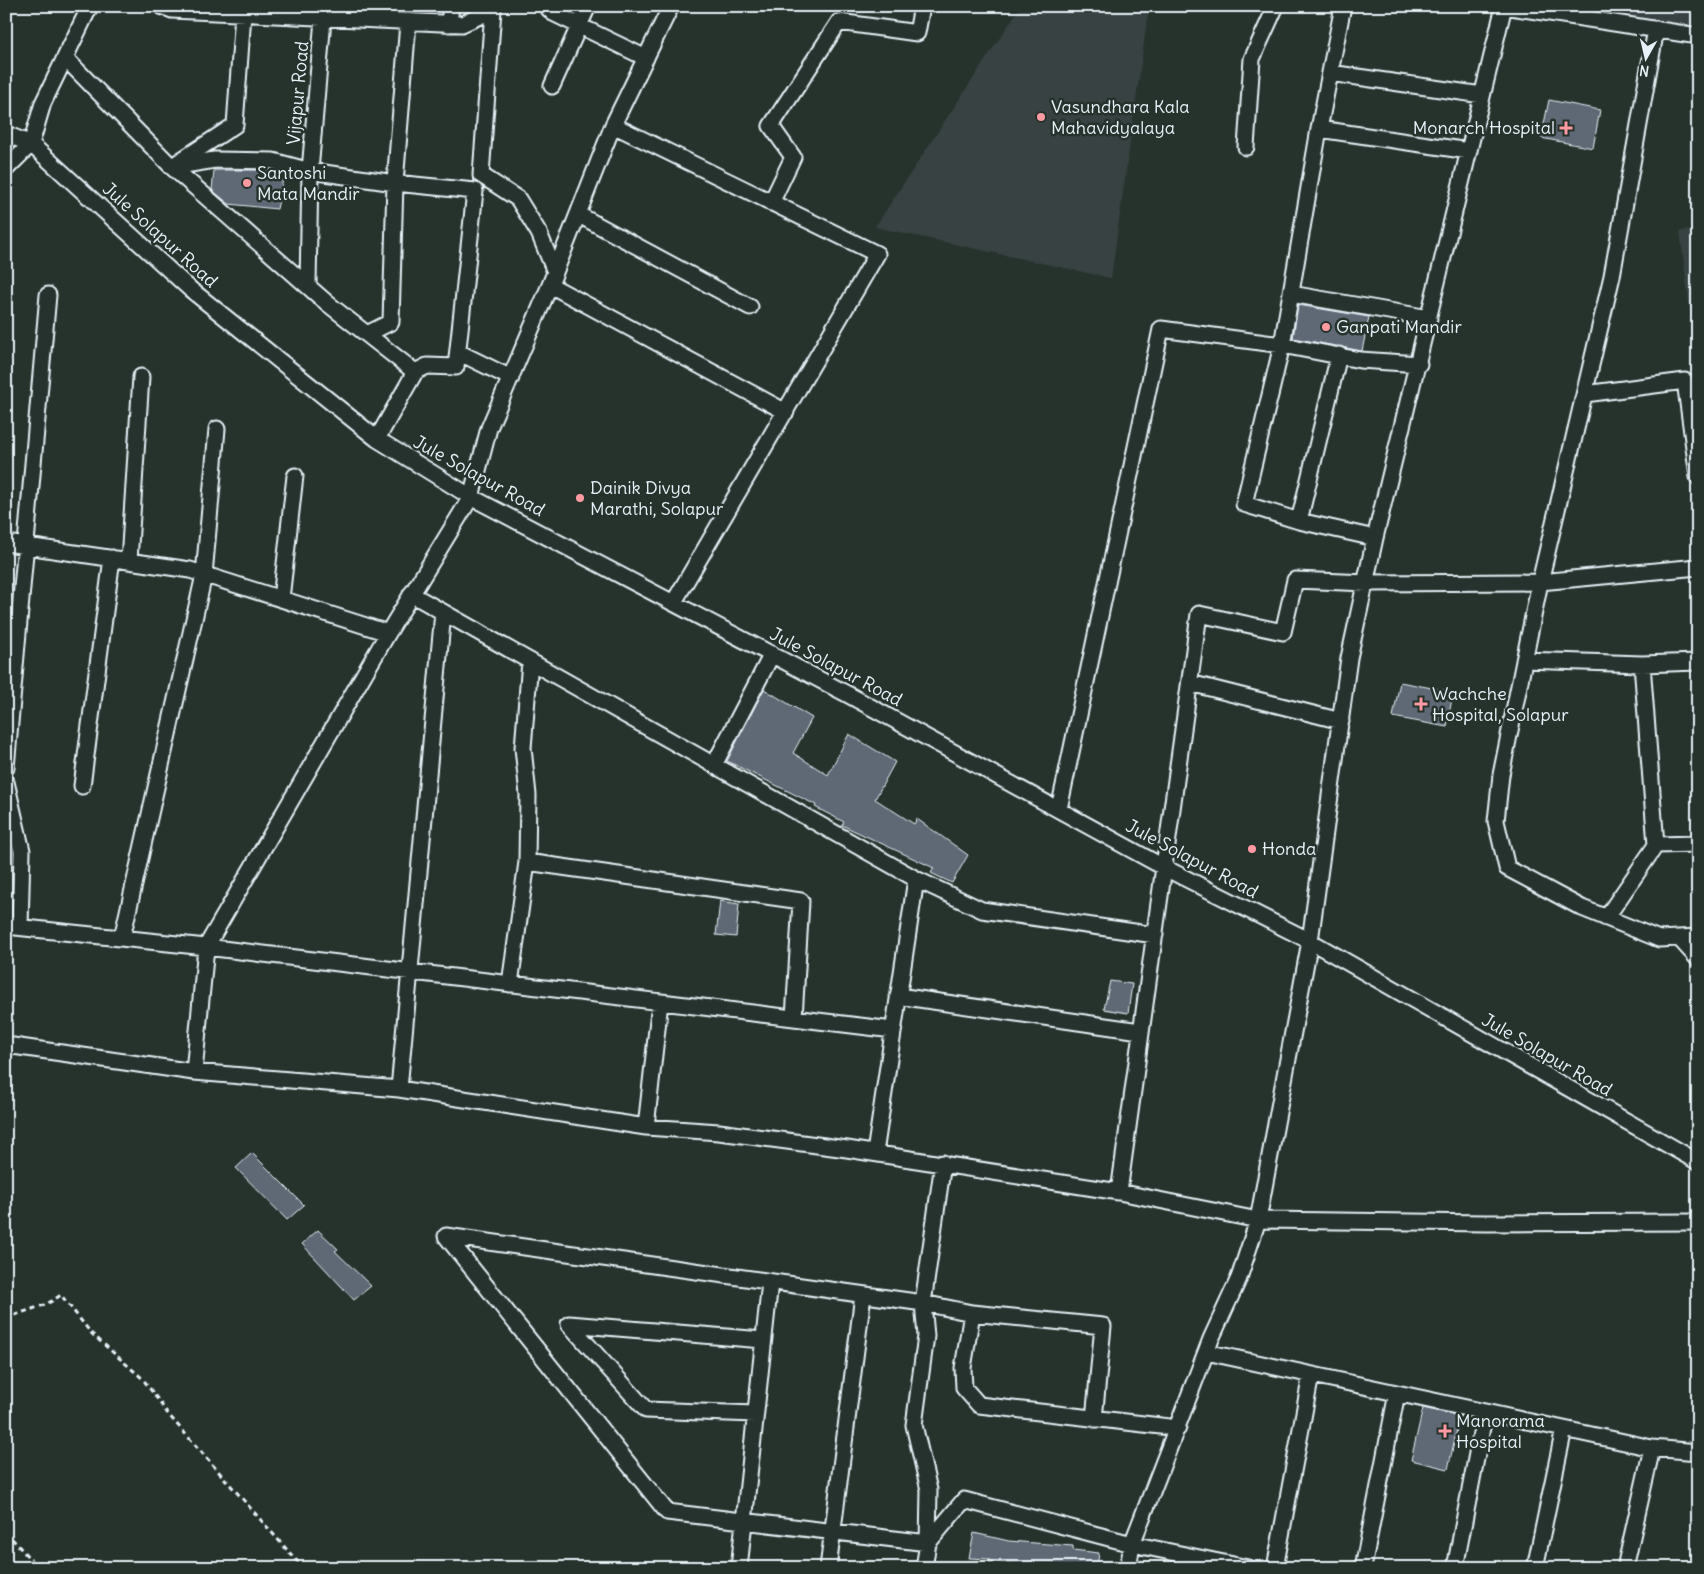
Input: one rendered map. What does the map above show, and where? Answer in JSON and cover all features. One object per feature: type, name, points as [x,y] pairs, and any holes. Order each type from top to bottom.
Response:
[{"type":"street","points":[[6,169],[31,144],[43,103],[90,6]]},
{"type":"street","points":[[161,6],[172,10],[218,9],[243,14],[288,11],[323,19],[369,13],[408,23],[449,24],[462,24],[493,10],[481,175],[518,199],[540,233],[553,279],[786,412]]},
{"type":"street","points":[[449,24],[451,6]]},
{"type":"street","points":[[546,6],[553,13],[646,58]]},
{"type":"street","points":[[552,86],[588,6]]},
{"type":"street","points":[[194,1072],[206,947],[388,633],[471,497],[489,428],[553,279],[613,125],[671,6]]},
{"type":"street","points":[[771,203],[793,157],[771,126],[839,22],[917,33],[922,6]]},
{"type":"street","points":[[1246,147],[1252,59],[1276,6]]},
{"type":"street","points":[[1343,6],[1319,129],[1292,294],[1244,504],[1299,521],[1375,538]]},
{"type":"street","points":[[1128,1568],[1132,1544],[1206,1352],[1239,1278],[1258,1220],[1310,941],[1349,658],[1367,583],[1375,538],[1419,364],[1504,6],[1698,36]]},
{"type":"street","points":[[172,167],[235,125],[243,14]]},
{"type":"street","name":"Vijapur Road","points":[[308,286],[310,171],[323,19]]},
{"type":"street","points":[[367,334],[391,322],[395,184],[408,23]]},
{"type":"street","points":[[1656,29],[1612,276],[1540,582],[1501,775],[1496,821],[1507,868],[1582,908],[1659,939],[1698,937]]},
{"type":"street","points":[[65,58],[172,167],[308,286],[415,372]]},
{"type":"street","points":[[1330,73],[1482,95]]},
{"type":"street","points":[[613,125],[877,254],[674,602]]},
{"type":"street","points":[[1319,129],[1469,151]]},
{"type":"street","name":"Jule Solapur Road","points":[[6,134],[31,144],[190,289],[377,440],[471,497],[772,654],[1165,868],[1310,941],[1698,1162]]},
{"type":"street","points":[[172,167],[205,161],[238,159],[273,161],[310,171],[395,184],[475,191],[456,367],[427,366],[415,372],[377,440]]},
{"type":"street","points":[[579,215],[750,307]]},
{"type":"street","points":[[6,768],[48,294]]},
{"type":"street","points":[[1292,294],[1429,318]]},
{"type":"street","points":[[1059,809],[1161,329],[1282,344],[1360,360],[1419,364]]},
{"type":"street","points":[[458,352],[511,378]]},
{"type":"street","points":[[1299,521],[1339,356]]},
{"type":"street","points":[[129,561],[141,377]]},
{"type":"street","points":[[1585,394],[1686,381],[1698,477]]},
{"type":"street","points":[[122,938],[204,574],[217,429]]},
{"type":"street","points":[[281,599],[295,476]]},
{"type":"street","points":[[6,543],[190,570],[388,633]]},
{"type":"street","points":[[82,786],[112,558]]},
{"type":"street","points":[[1119,1192],[1199,614],[1283,632],[1295,580],[1367,583],[1540,582],[1698,567]]},
{"type":"street","points":[[411,594],[916,879],[982,910],[1155,935]]},
{"type":"street","points":[[399,1089],[443,612]]},
{"type":"street","points":[[714,765],[772,654]]},
{"type":"street","points":[[1524,660],[1642,664],[1698,662]]},
{"type":"street","points":[[510,984],[527,862],[528,795],[523,748],[530,661]]},
{"type":"street","points":[[1606,918],[1656,845],[1642,664]]},
{"type":"street","points":[[1190,683],[1341,721]]},
{"type":"street","points":[[6,782],[22,851],[13,927],[206,947],[893,1030]]},
{"type":"street","points":[[1656,845],[1698,844]]},
{"type":"street","points":[[527,862],[801,901],[794,1018]]},
{"type":"street","points":[[875,1153],[916,879]]},
{"type":"street","points":[[1679,938],[1698,959]]},
{"type":"street","points":[[898,996],[1140,1031]]},
{"type":"street","points":[[646,1127],[660,1002]]},
{"type":"street","points":[[6,1045],[194,1072],[399,1089],[646,1127],[719,1132],[875,1153],[1119,1192],[1258,1220],[1486,1223],[1698,1222]]},
{"type":"street","points":[[924,1568],[928,1543],[929,1490],[914,1424],[926,1336],[924,1303],[943,1163]]},
{"type":"street","points":[[928,1543],[667,1512],[446,1236],[924,1303],[972,1313],[1103,1326],[1094,1419]]},
{"type":"street","points":[[739,1568],[770,1282]]},
{"type":"street","points":[[828,1568],[863,1295]]},
{"type":"street","points":[[972,1313],[963,1368],[964,1388],[979,1406],[1178,1428]]},
{"type":"street","points":[[755,1414],[646,1410],[569,1324],[764,1340]]},
{"type":"street","points":[[1206,1352],[1652,1448],[1698,1452]]},
{"type":"street","points":[[1275,1568],[1311,1375]]},
{"type":"street","points":[[1363,1568],[1397,1393]]},
{"type":"street","points":[[1455,1568],[1485,1412]]},
{"type":"street","points":[[1534,1568],[1564,1429]]},
{"type":"street","points":[[1625,1568],[1652,1448]]},
{"type":"street","points":[[928,1543],[964,1500],[1132,1544],[1248,1568]]},
{"type":"path","points":[[6,1318],[47,1304],[61,1295],[91,1332],[143,1379],[168,1414],[303,1568]]},
{"type":"path","points":[[6,1532],[38,1568]]},
{"type":"shaded area","name":"Vasundhara Kala Mahavidyalaya","points":[[1021,6],[1149,6],[1111,278],[875,227]]},
{"type":"shaded area","points":[[1504,6],[1698,6],[1698,35]]},
{"type":"shaded area","points":[[1698,230],[1698,376],[1680,231]]},
{"type":"building","points":[[1549,100],[1600,110],[1593,148],[1541,138]]},
{"type":"building","name":"Santoshi Mata Mandir","points":[[214,170],[272,170],[284,174],[277,209],[229,204],[212,190]]},
{"type":"building","points":[[1298,305],[1369,317],[1362,351],[1293,338]]},
{"type":"building","points":[[1400,682],[1453,692],[1447,727],[1393,717]]},
{"type":"building","points":[[764,689],[812,718],[793,753],[828,775],[849,734],[895,762],[875,799],[914,824],[917,819],[968,855],[952,883],[931,873],[934,868],[842,825],[844,822],[815,807],[816,805],[727,761]]},
{"type":"building","points":[[720,901],[739,904],[736,937],[716,935]]},
{"type":"building","points":[[1110,981],[1132,984],[1128,1013],[1104,1009]]},
{"type":"building","points":[[252,1153],[304,1205],[287,1220],[236,1168]]},
{"type":"building","points":[[318,1230],[338,1249],[335,1251],[371,1286],[354,1300],[302,1244]]},
{"type":"building","points":[[1423,1408],[1460,1416],[1448,1469],[1411,1460]]},
{"type":"building","points":[[974,1533],[1009,1541],[1073,1546],[1073,1550],[1099,1553],[1097,1568],[1022,1567],[1022,1564],[989,1562],[990,1559],[969,1558]]},
{"type":"place","name":"Vasundhara Kala Mahavidyalaya","points":[[1041,117]]},
{"type":"place","name":"Monarch Hospital","points":[[1566,128]]},
{"type":"place","name":"Santoshi Mata Mandir","points":[[247,183]]},
{"type":"place","name":"Ganpati Mandir","points":[[1326,327]]},
{"type":"place","name":"Dainik Divya Marathi, Solapur","points":[[580,498]]},
{"type":"place","name":"Wachche Hospital, Solapur","points":[[1421,704]]},
{"type":"place","name":"Honda","points":[[1252,849]]},
{"type":"place","name":"Manorama Hospital","points":[[1445,1431]]}]
